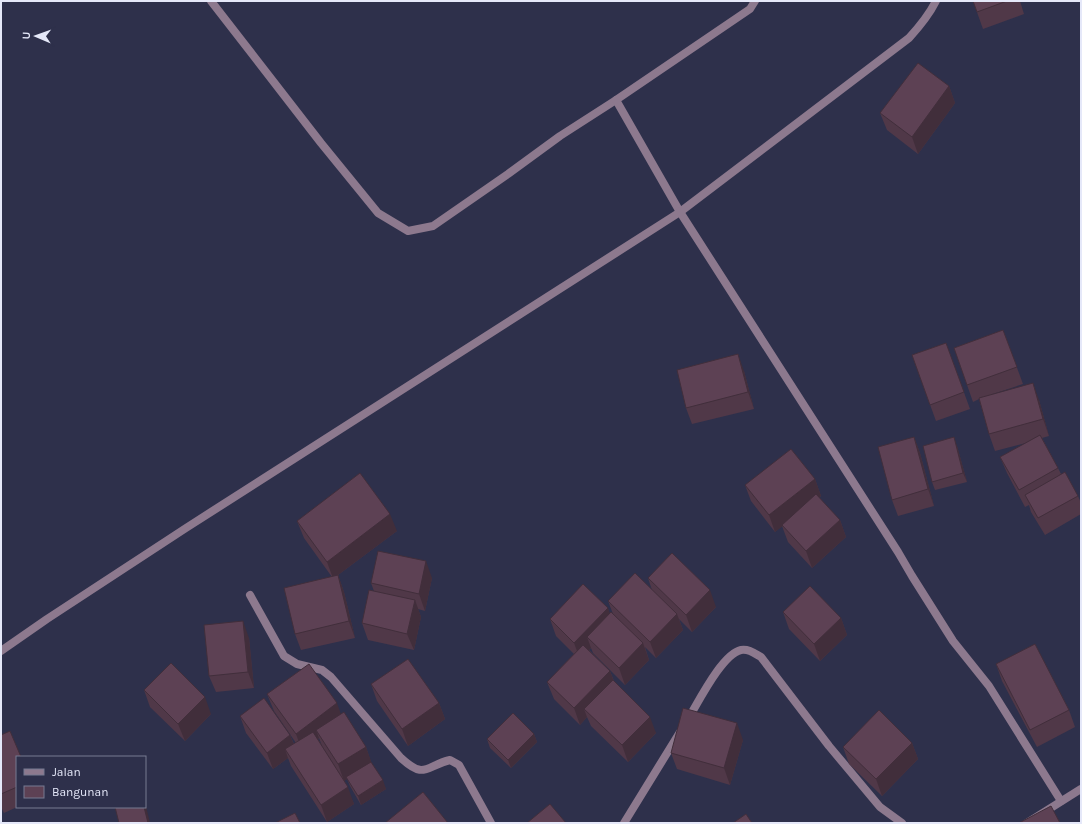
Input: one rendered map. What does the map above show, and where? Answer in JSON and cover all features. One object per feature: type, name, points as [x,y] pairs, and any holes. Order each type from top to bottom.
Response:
[{"type":"street","points":[[211,1],[320,144],[378,213],[408,231],[433,226],[560,136],[616,100],[750,8],[755,1]]},
{"type":"street","points":[[1,651],[186,528],[680,212],[909,38],[922,24],[932,10],[936,1]]},
{"type":"street","points":[[616,100],[680,212],[898,552],[953,641],[989,686],[1061,801]]},
{"type":"street","points":[[250,595],[284,656],[298,664],[322,670],[331,677],[410,767],[418,770],[424,770],[450,760],[460,765],[492,823]]},
{"type":"street","points":[[624,823],[719,668],[733,653],[740,650],[750,650],[761,657],[829,746],[880,807],[902,823]]},
{"type":"street","points":[[1027,823],[1081,788]]},
{"type":"building","points":[[973,1],[1007,1],[977,12]]},
{"type":"building","points":[[918,63],[949,86],[912,137],[880,113]]},
{"type":"building","points":[[1003,330],[1017,367],[967,385],[954,348]]},
{"type":"building","points":[[946,343],[964,392],[930,405],[912,355]]},
{"type":"building","points":[[738,354],[748,392],[686,408],[677,370]]},
{"type":"building","points":[[1033,383],[1043,419],[989,434],[979,398]]},
{"type":"building","points":[[1040,435],[1058,468],[1019,490],[1000,457]]},
{"type":"building","points":[[914,437],[928,489],[892,500],[878,447]]},
{"type":"building","points":[[954,437],[963,473],[932,482],[923,446]]},
{"type":"building","points":[[791,449],[815,479],[769,515],[745,485]]},
{"type":"building","points":[[1065,472],[1078,496],[1038,518],[1025,495]]},
{"type":"building","points":[[360,473],[390,514],[327,562],[297,521]]},
{"type":"building","points":[[816,494],[840,520],[806,551],[782,525]]},
{"type":"building","points":[[378,551],[426,561],[419,594],[371,583]]},
{"type":"building","points":[[672,553],[710,590],[686,615],[648,578]]},
{"type":"building","points":[[635,573],[677,614],[650,642],[608,601]]},
{"type":"building","points":[[338,575],[349,621],[295,634],[284,588]]},
{"type":"building","points":[[583,584],[608,608],[574,643],[550,619]]},
{"type":"building","points":[[810,586],[841,618],[814,644],[783,612]]},
{"type":"building","points":[[369,590],[415,600],[407,634],[362,623]]},
{"type":"building","points":[[611,612],[643,643],[619,668],[587,637]]},
{"type":"building","points":[[243,621],[248,672],[209,676],[204,625]]},
{"type":"building","points":[[1035,644],[1069,710],[1030,730],[996,664]]},
{"type":"building","points":[[583,645],[610,671],[574,708],[547,682]]},
{"type":"building","points":[[408,659],[439,703],[402,729],[371,684]]},
{"type":"building","points":[[171,663],[205,697],[178,724],[144,690]]},
{"type":"building","points":[[309,664],[337,703],[296,734],[267,694]]},
{"type":"building","points":[[613,680],[650,717],[622,745],[584,709]]},
{"type":"building","points":[[264,698],[290,735],[267,753],[240,716]]},
{"type":"building","points":[[683,708],[737,723],[724,768],[671,753]]},
{"type":"building","points":[[879,710],[912,743],[876,779],[843,747]]},
{"type":"building","points":[[344,712],[366,747],[338,764],[316,730]]},
{"type":"building","points":[[513,713],[534,734],[508,760],[487,739]]},
{"type":"building","points":[[10,731],[21,756],[16,756],[16,787],[1,794],[1,735]]},
{"type":"building","points":[[313,732],[348,787],[321,805],[285,749]]},
{"type":"building","points":[[371,762],[383,780],[358,796],[346,777]]},
{"type":"building","points":[[423,792],[448,823],[385,823]]},
{"type":"building","points":[[550,804],[566,823],[527,823]]},
{"type":"building","points":[[1051,806],[1060,823],[1019,823]]},
{"type":"building","points":[[115,808],[144,808],[148,823],[119,823]]},
{"type":"building","points":[[295,813],[300,823],[275,823]]},
{"type":"building","points":[[746,814],[752,823],[733,823]]}]
